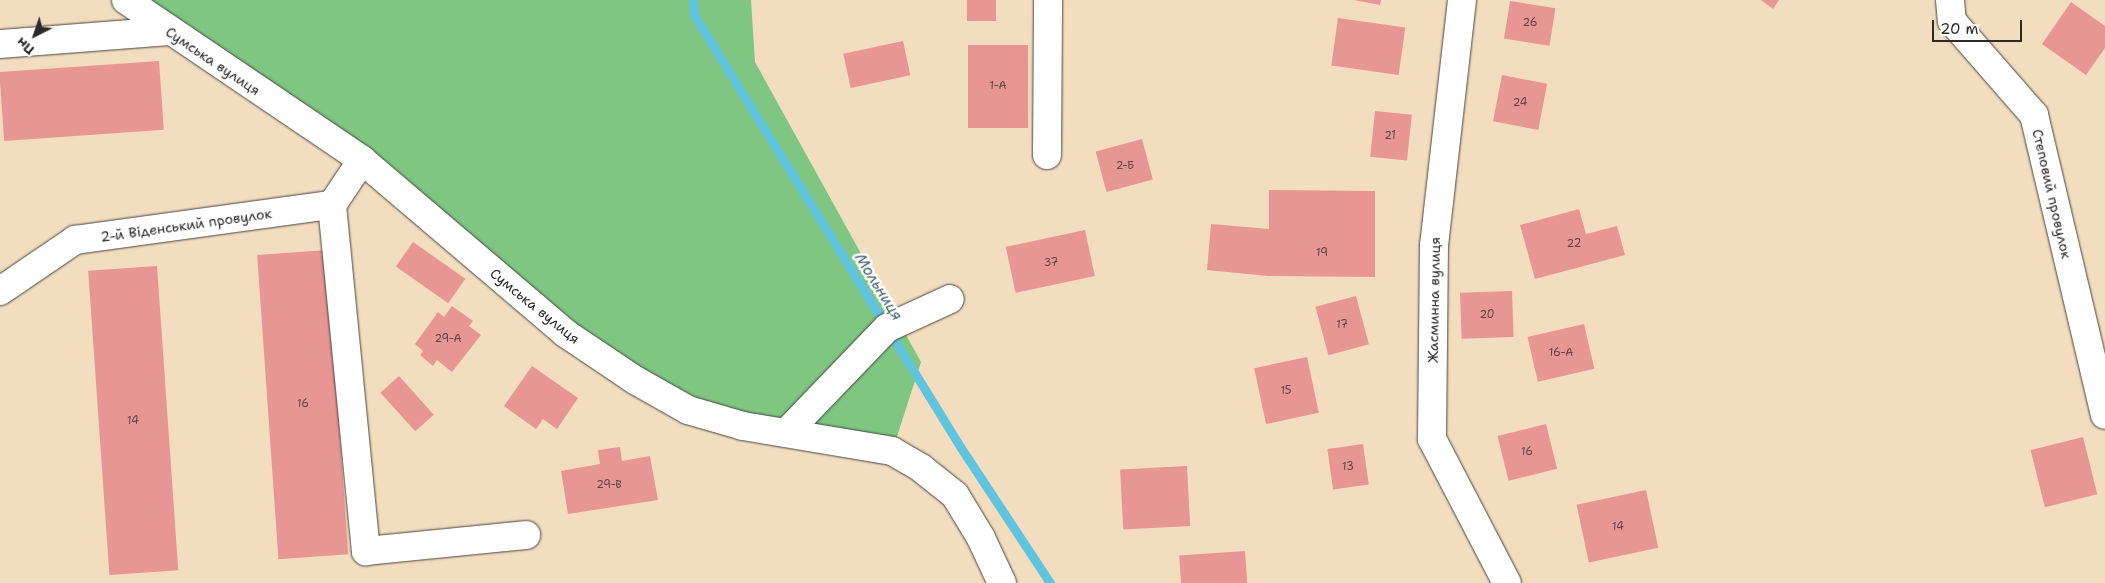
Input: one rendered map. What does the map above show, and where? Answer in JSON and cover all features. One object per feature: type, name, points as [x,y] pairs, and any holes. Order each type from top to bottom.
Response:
[{"type":"street","name":"Сумська вулиця","points":[[126,0],[168,31],[362,160],[564,333],[635,380],[688,410],[743,426],[892,451],[921,468],[955,495],[981,538],[1002,583]]},
{"type":"street","points":[[1047,155],[1048,0]]},
{"type":"street","name":"Жасминна вулиця","points":[[1462,0],[1434,245],[1432,439],[1508,583]]},
{"type":"street","name":"Степовий провулок","points":[[1950,0],[1952,21],[2034,115],[2105,415]]},
{"type":"street","points":[[0,44],[168,31]]},
{"type":"street","points":[[362,160],[332,205],[366,551],[526,535]]},
{"type":"street","name":"2-й Віденський провулок","points":[[0,291],[74,240],[332,205]]},
{"type":"street","points":[[786,433],[887,328],[950,299]]},
{"type":"green space","points":[[145,0],[751,0],[755,62],[921,362],[892,452],[688,410]]},
{"type":"building","points":[[967,0],[996,0],[996,21],[967,21]]},
{"type":"building","points":[[1354,0],[1381,0],[1380,5]]},
{"type":"building","points":[[1761,0],[1779,0],[1773,9]]},
{"type":"building","points":[[1510,1],[1555,8],[1549,46],[1504,39]]},
{"type":"building","points":[[2071,2],[2105,26],[2105,48],[2086,75],[2042,44]]},
{"type":"building","points":[[1338,18],[1405,27],[1399,75],[1331,66]]},
{"type":"building","points":[[903,41],[910,75],[851,88],[843,54]]},
{"type":"building","points":[[968,45],[1028,45],[1028,128],[968,128]]},
{"type":"building","points":[[159,61],[164,130],[4,141],[0,72]]},
{"type":"building","points":[[1502,75],[1547,84],[1538,130],[1493,121]]},
{"type":"building","points":[[1375,111],[1412,115],[1407,161],[1370,157]]},
{"type":"building","points":[[1142,139],[1153,180],[1107,192],[1096,151]]},
{"type":"building","points":[[1269,190],[1375,191],[1375,277],[1268,276],[1207,270],[1211,224],[1269,229]]},
{"type":"building","points":[[1579,209],[1586,234],[1617,226],[1625,255],[1535,279],[1520,225]]},
{"type":"building","points":[[1085,230],[1095,276],[1016,293],[1006,247]]},
{"type":"building","points":[[413,242],[465,279],[448,303],[396,267]]},
{"type":"building","points":[[327,250],[348,554],[278,559],[257,255]]},
{"type":"building","points":[[157,266],[178,570],[109,575],[88,271]]},
{"type":"building","points":[[1512,291],[1514,337],[1462,339],[1460,293]]},
{"type":"building","points":[[1356,296],[1369,344],[1328,355],[1315,307]]},
{"type":"building","points":[[452,306],[473,321],[469,326],[481,335],[452,372],[437,360],[433,366],[420,355],[423,351],[415,344],[438,312],[444,317]]},
{"type":"building","points":[[1584,324],[1594,369],[1538,382],[1527,337]]},
{"type":"building","points":[[1307,357],[1319,413],[1266,424],[1254,368]]},
{"type":"building","points":[[532,366],[578,398],[557,429],[543,419],[536,429],[504,406]]},
{"type":"building","points":[[399,376],[434,415],[415,431],[380,393]]},
{"type":"building","points":[[1546,424],[1557,469],[1509,481],[1497,436]]},
{"type":"building","points":[[2083,437],[2097,494],[2045,507],[2031,450]]},
{"type":"building","points":[[1363,444],[1369,485],[1333,490],[1327,449]]},
{"type":"building","points":[[620,447],[622,461],[650,456],[658,500],[568,514],[561,471],[600,464],[598,450]]},
{"type":"building","points":[[1187,466],[1190,526],[1123,529],[1120,470]]},
{"type":"building","points":[[1646,490],[1658,548],[1589,562],[1577,505]]},
{"type":"building","points":[[1245,551],[1247,583],[1181,583],[1179,556]]},
{"type":"waterway","name":"Мольниця","points":[[693,0],[694,15],[961,448],[1050,583]]}]
